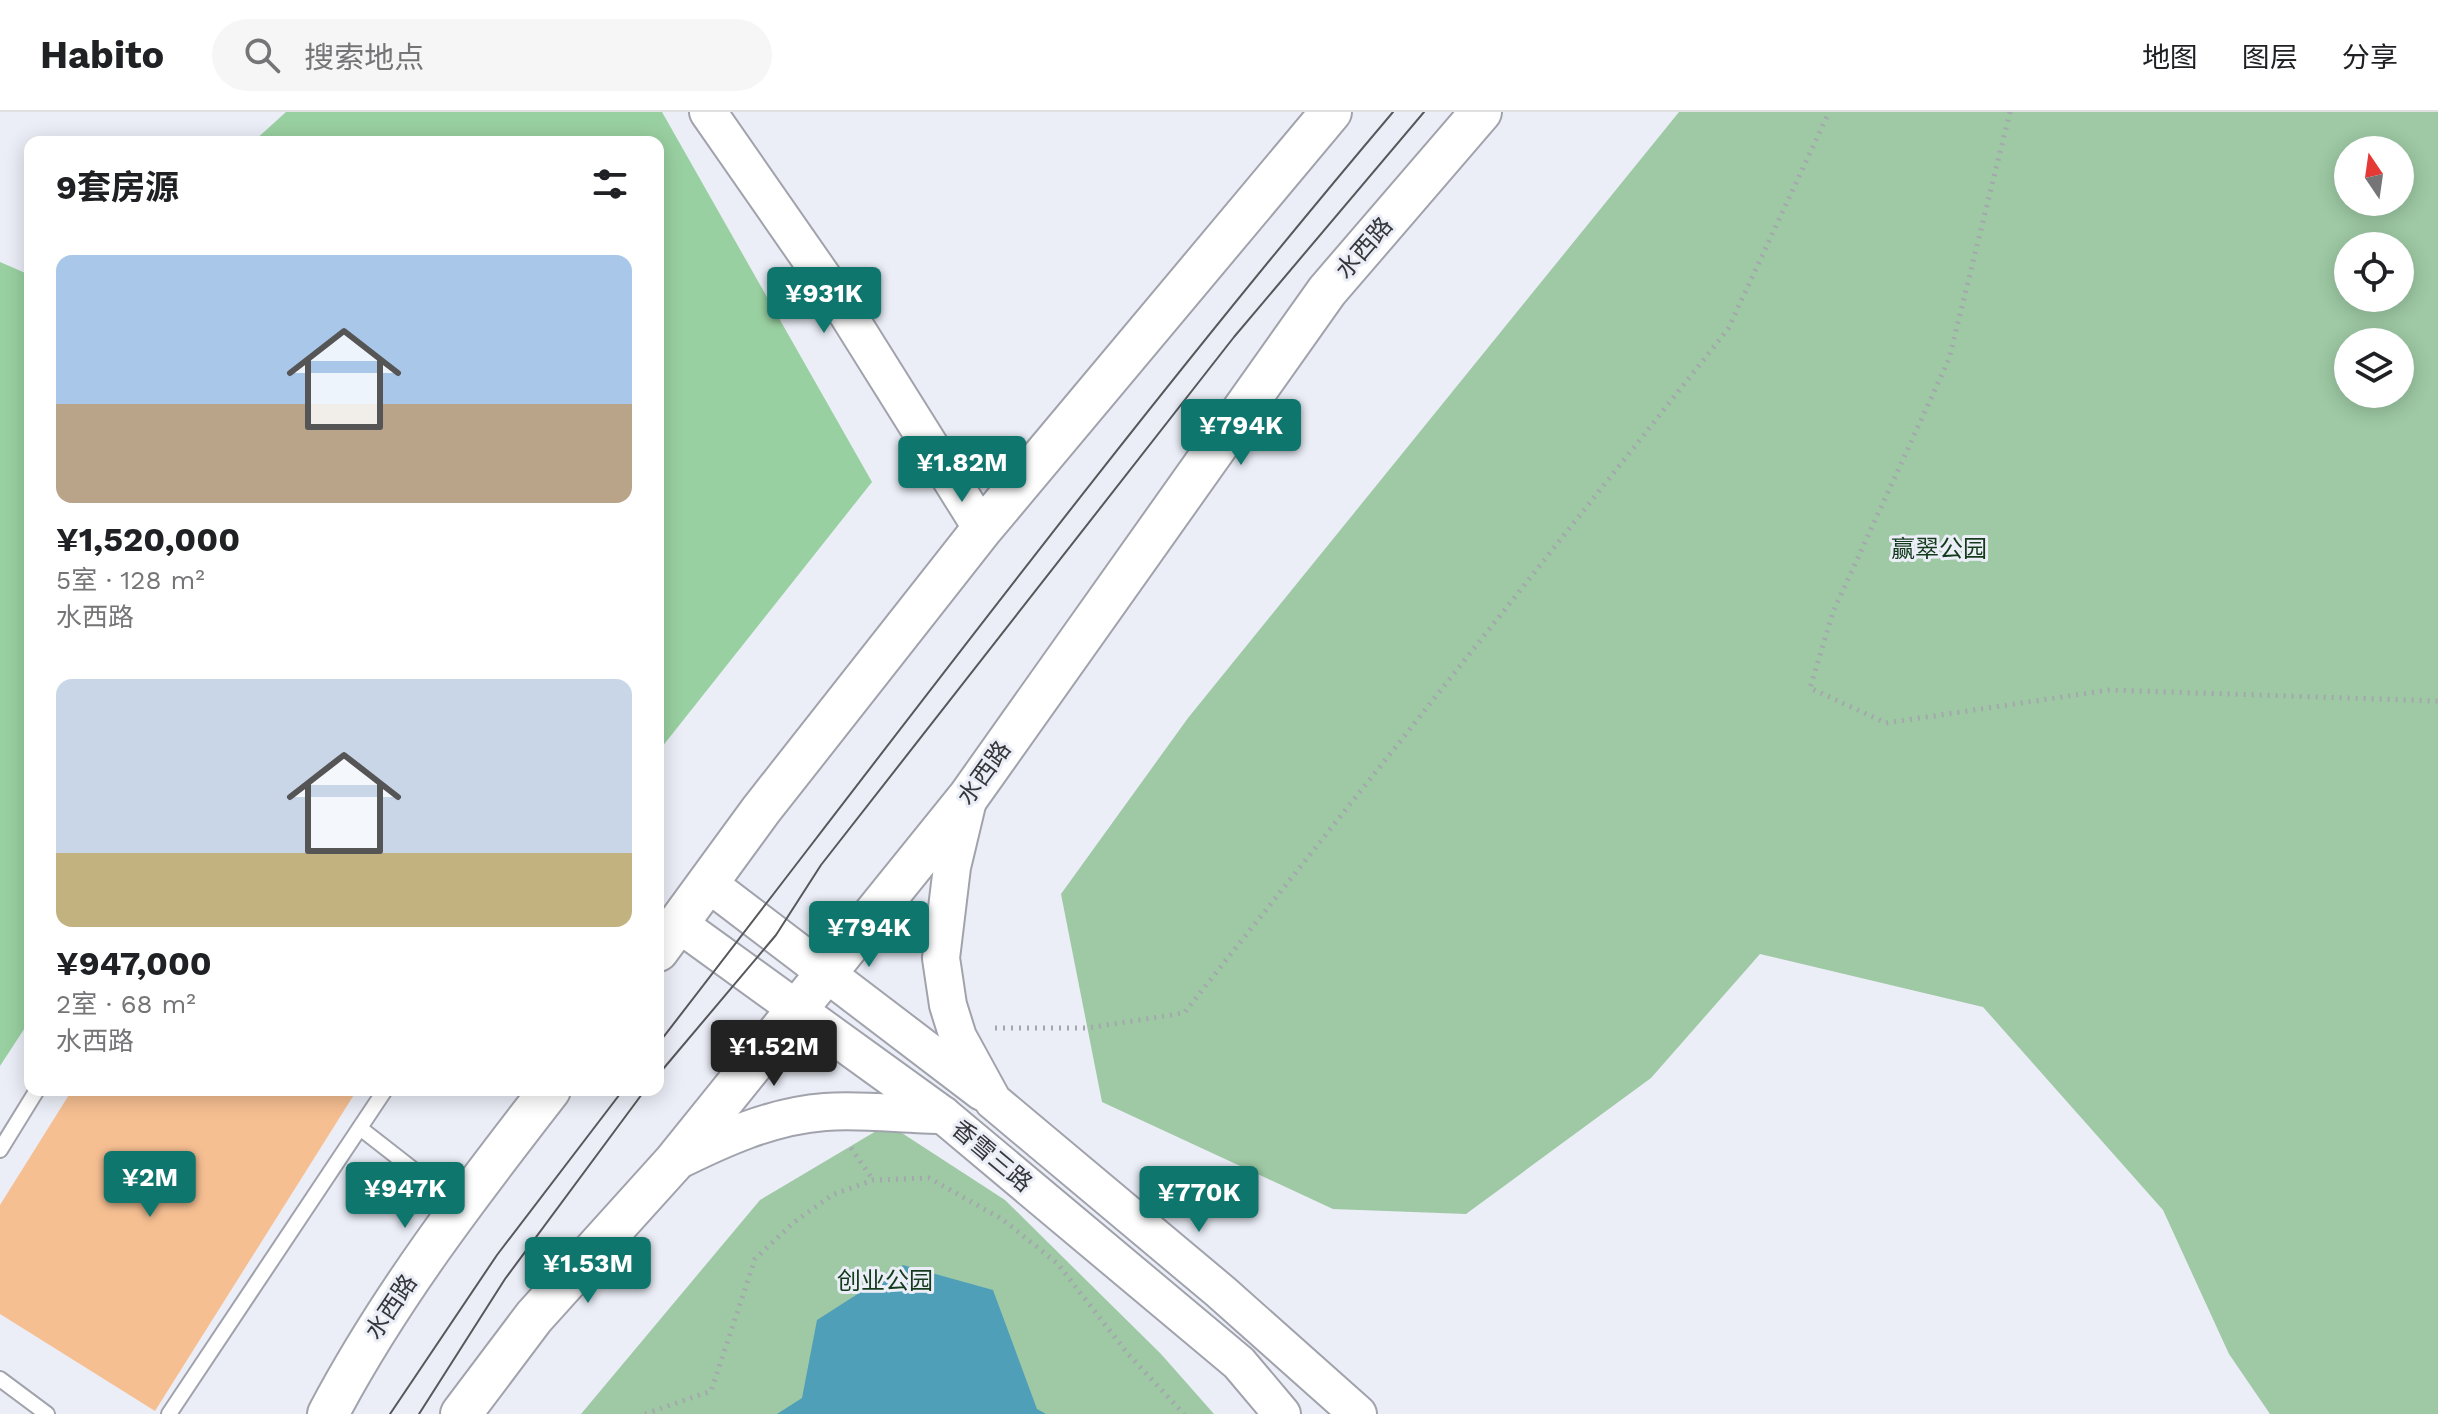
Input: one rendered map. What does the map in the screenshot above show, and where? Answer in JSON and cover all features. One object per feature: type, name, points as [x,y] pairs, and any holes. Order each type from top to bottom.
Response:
[{"type":"main road","points":[[668,937],[761,810],[982,529],[1331,112]]},
{"type":"main road","name":"水西路","points":[[461,1414],[534,1317],[673,1163],[969,796],[1327,291],[1481,112]]},
{"type":"main road","name":"水西路","points":[[328,1414],[360,1352],[462,1207],[545,1096]]},
{"type":"street","points":[[708,112],[838,299],[982,529]]},
{"type":"street","points":[[969,796],[952,867],[941,958],[948,1005],[958,1037],[993,1101]]},
{"type":"street","name":"香雪三路","points":[[709,884],[993,1101],[1221,1292],[1358,1414]]},
{"type":"street","name":"香雪三路","points":[[668,937],[797,1009],[943,1115],[1239,1363],[1282,1414]]},
{"type":"street","points":[[673,1163],[761,1125],[809,1114],[864,1111],[943,1115]]},
{"type":"lane","points":[[0,1150],[33,1096]]},
{"type":"lane","points":[[169,1414],[381,1096]]},
{"type":"lane","points":[[360,1128],[462,1207]]},
{"type":"lane","points":[[0,1379],[47,1414]]},
{"type":"path","points":[[991,1028],[1088,1028],[1184,1013],[1728,329],[1829,112]]},
{"type":"path","points":[[2010,112],[1949,359],[1833,612],[1810,688],[1886,723],[2109,690],[2438,701]]},
{"type":"path","points":[[848,1143],[873,1180]]},
{"type":"path","points":[[645,1414],[711,1391],[755,1259],[793,1223],[832,1195],[873,1180],[929,1178],[1002,1219],[1057,1263],[1128,1354],[1184,1414]]},
{"type":"green space","points":[[286,112],[662,112],[872,482],[664,744],[664,136],[260,136]]},
{"type":"green space","name":"赢翠公园","points":[[1679,112],[2438,112],[2438,1414],[2270,1414],[2229,1354],[2163,1210],[1983,1007],[1760,954],[1651,1078],[1466,1214],[1333,1209],[1102,1102],[1061,894],[1188,718]]},
{"type":"green space","points":[[0,262],[24,272],[24,1029],[0,1066]]},
{"type":"green space","name":"创业公园","points":[[888,1124],[1005,1200],[1161,1354],[1214,1414],[581,1414],[760,1200]]},
{"type":"water","points":[[903,1265],[993,1290],[1037,1409],[1046,1414],[777,1414],[802,1398],[817,1320]]},
{"type":"building","points":[[68,1096],[353,1096],[155,1411],[0,1314],[0,1205]]},
{"type":"tram line","points":[[664,1036],[1112,457],[1393,112]]},
{"type":"tram line","points":[[664,1068],[776,935],[821,865],[1234,337],[1424,112]]},
{"type":"tram line","points":[[390,1414],[497,1255],[618,1096]]},
{"type":"tram line","points":[[419,1414],[505,1279],[641,1096]]}]
